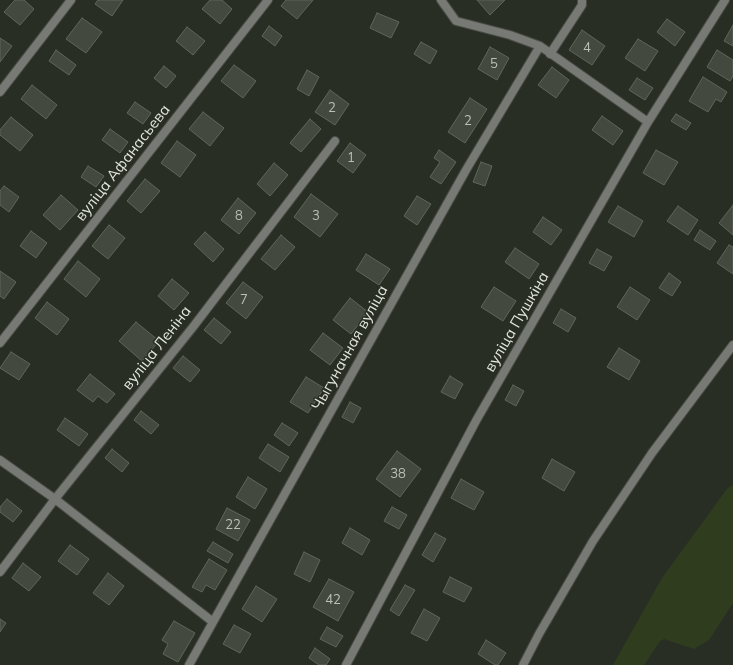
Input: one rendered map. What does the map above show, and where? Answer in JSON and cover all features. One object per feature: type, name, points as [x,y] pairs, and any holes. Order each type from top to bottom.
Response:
[{"type":"street","points":[[0,92],[71,0]]},
{"type":"street","name":"вуліца Афанасьева","points":[[0,343],[268,0]]},
{"type":"street","points":[[440,0],[456,21],[510,35],[540,46],[648,122]]},
{"type":"street","points":[[550,54],[582,5],[582,0]]},
{"type":"street","name":"вуліца Пушкіна","points":[[346,665],[477,419],[648,122],[725,0]]},
{"type":"street","name":"Чыгуначная вуліца","points":[[189,665],[466,170],[540,46]]},
{"type":"street","name":"вуліца Леніна","points":[[0,572],[55,499],[193,327],[335,141]]},
{"type":"street","points":[[523,665],[539,634],[593,541],[652,453],[733,345]]},
{"type":"street","points":[[0,460],[55,499],[214,622]]},
{"type":"green space","points":[[733,485],[733,603],[709,640],[694,649],[664,639],[660,641],[644,665],[613,665],[662,578],[727,489]]},
{"type":"building","points":[[15,0],[24,0],[34,9],[20,25],[4,12]]},
{"type":"building","points":[[98,0],[123,0],[112,16],[95,4]]},
{"type":"building","points":[[210,0],[222,0],[232,9],[220,24],[202,9]]},
{"type":"building","points":[[286,0],[313,0],[297,19],[281,6]]},
{"type":"building","points":[[477,0],[505,0],[490,15]]},
{"type":"building","points":[[377,13],[399,22],[391,38],[370,28]]},
{"type":"building","points":[[82,18],[102,32],[86,53],[66,39]]},
{"type":"building","points":[[667,19],[685,32],[675,46],[657,32]]},
{"type":"building","points":[[733,25],[733,46],[724,41]]},
{"type":"building","points":[[269,26],[282,36],[275,46],[262,36]]},
{"type":"building","points":[[187,27],[205,41],[193,55],[176,41]]},
{"type":"building","points":[[582,30],[605,46],[592,65],[569,50]]},
{"type":"building","points":[[0,38],[12,46],[0,62]]},
{"type":"building","points":[[638,39],[658,51],[645,71],[625,58]]},
{"type":"building","points":[[421,42],[437,51],[430,64],[414,54]]},
{"type":"building","points":[[490,47],[509,58],[497,80],[478,69]]},
{"type":"building","points":[[56,50],[76,65],[69,75],[49,61]]},
{"type":"building","points":[[717,50],[733,60],[733,76],[730,81],[707,67]]},
{"type":"building","points":[[234,65],[256,81],[243,98],[221,81]]},
{"type":"building","points":[[164,66],[176,76],[166,88],[154,78]]},
{"type":"building","points":[[552,67],[569,80],[556,98],[538,85]]},
{"type":"building","points":[[307,70],[319,77],[309,96],[297,89]]},
{"type":"building","points":[[703,77],[727,92],[721,102],[716,99],[708,112],[689,101]]},
{"type":"building","points":[[637,78],[653,88],[645,100],[629,90]]},
{"type":"building","points":[[32,85],[57,105],[46,119],[21,99]]},
{"type":"building","points":[[330,90],[349,104],[335,125],[315,112]]},
{"type":"building","points":[[470,98],[487,109],[465,143],[448,132]]},
{"type":"building","points":[[135,102],[151,113],[143,124],[127,113]]},
{"type":"building","points":[[203,112],[224,128],[210,146],[189,129]]},
{"type":"building","points":[[676,114],[691,123],[686,130],[671,121]]},
{"type":"building","points":[[602,116],[623,131],[613,145],[592,130]]},
{"type":"building","points":[[11,117],[33,135],[20,151],[0,135],[0,130]]},
{"type":"building","points":[[310,119],[321,129],[301,152],[290,143]]},
{"type":"building","points":[[110,129],[128,142],[120,153],[102,140]]},
{"type":"building","points":[[177,141],[196,155],[180,177],[161,163]]},
{"type":"building","points":[[350,143],[366,155],[353,173],[337,161]]},
{"type":"building","points":[[439,150],[456,162],[441,184],[430,177],[440,162],[434,158]]},
{"type":"building","points":[[656,150],[678,162],[664,185],[643,173]]},
{"type":"building","points":[[481,162],[492,166],[485,186],[473,182]]},
{"type":"building","points":[[274,163],[288,175],[270,196],[257,184]]},
{"type":"building","points":[[88,166],[104,176],[96,187],[81,177]]},
{"type":"building","points":[[145,179],[160,191],[141,213],[127,201]]},
{"type":"building","points":[[4,186],[19,197],[9,212],[0,205],[0,191]]},
{"type":"building","points":[[311,194],[338,214],[320,237],[294,217]]},
{"type":"building","points":[[61,195],[78,210],[60,230],[43,215]]},
{"type":"building","points":[[417,196],[431,204],[417,225],[404,216]]},
{"type":"building","points":[[238,198],[256,213],[239,234],[221,220]]},
{"type":"building","points":[[733,205],[733,235],[719,223]]},
{"type":"building","points":[[618,206],[643,221],[634,237],[608,222]]},
{"type":"building","points":[[678,206],[698,220],[688,235],[667,221]]},
{"type":"building","points":[[543,217],[562,230],[551,245],[533,232]]},
{"type":"building","points":[[109,225],[125,238],[108,259],[92,246]]},
{"type":"building","points":[[700,230],[716,241],[710,250],[694,240]]},
{"type":"building","points":[[31,231],[47,243],[36,258],[20,246]]},
{"type":"building","points":[[205,232],[224,249],[213,262],[194,244]]},
{"type":"building","points":[[281,235],[295,247],[275,270],[261,259]]},
{"type":"building","points":[[729,245],[733,247],[733,274],[717,263]]},
{"type":"building","points":[[515,248],[539,264],[529,279],[505,262]]},
{"type":"building","points":[[597,249],[612,257],[604,271],[589,263]]},
{"type":"building","points":[[366,254],[390,269],[379,285],[356,270]]},
{"type":"building","points":[[78,261],[100,279],[86,297],[64,279]]},
{"type":"building","points":[[0,271],[16,282],[4,299],[0,296]]},
{"type":"building","points":[[669,273],[681,282],[672,296],[659,288]]},
{"type":"building","points":[[172,279],[189,293],[174,310],[158,296]]},
{"type":"building","points":[[243,282],[263,297],[246,319],[226,303]]},
{"type":"building","points":[[494,287],[516,301],[503,321],[481,307]]},
{"type":"building","points":[[630,287],[650,300],[637,320],[617,307]]},
{"type":"building","points":[[350,298],[368,312],[351,334],[333,320]]},
{"type":"building","points":[[47,302],[69,319],[57,335],[35,318]]},
{"type":"building","points":[[561,309],[576,318],[568,332],[553,323]]},
{"type":"building","points":[[214,318],[231,332],[221,344],[204,330]]},
{"type":"building","points":[[136,322],[159,341],[142,361],[119,341]]},
{"type":"building","points":[[323,333],[343,348],[330,365],[310,350]]},
{"type":"building","points":[[619,348],[640,361],[629,380],[607,367]]},
{"type":"building","points":[[11,352],[30,364],[19,380],[0,368]]},
{"type":"building","points":[[183,356],[200,370],[190,382],[173,368]]},
{"type":"building","points":[[90,374],[115,394],[107,403],[98,396],[93,402],[77,390]]},
{"type":"building","points":[[450,376],[463,384],[455,399],[441,392]]},
{"type":"building","points":[[306,377],[324,388],[308,413],[290,402]]},
{"type":"building","points":[[513,385],[524,391],[516,406],[505,400]]},
{"type":"building","points":[[350,402],[361,408],[353,423],[342,417]]},
{"type":"building","points":[[141,411],[159,425],[151,434],[134,420]]},
{"type":"building","points":[[65,418],[88,434],[79,446],[57,430]]},
{"type":"building","points":[[282,423],[298,433],[289,446],[274,435]]},
{"type":"building","points":[[268,444],[289,457],[280,472],[259,458]]},
{"type":"building","points":[[112,449],[129,463],[122,472],[105,458]]},
{"type":"building","points":[[397,451],[421,469],[400,497],[376,479]]},
{"type":"building","points":[[552,459],[575,472],[564,491],[542,478]]},
{"type":"building","points":[[248,477],[267,489],[255,509],[236,497]]},
{"type":"building","points":[[461,479],[484,492],[474,510],[451,498]]},
{"type":"building","points":[[7,499],[22,511],[13,522],[0,512],[0,507]]},
{"type":"building","points":[[392,507],[407,515],[399,529],[384,521]]},
{"type":"building","points":[[227,508],[250,520],[238,541],[216,529]]},
{"type":"building","points":[[350,528],[370,540],[362,555],[342,543]]},
{"type":"building","points":[[435,533],[446,539],[433,562],[422,555]]},
{"type":"building","points":[[213,542],[233,554],[228,563],[207,551]]},
{"type":"building","points":[[70,545],[89,559],[77,575],[58,561]]},
{"type":"building","points":[[304,552],[320,560],[310,582],[294,574]]},
{"type":"building","points":[[209,559],[227,570],[215,590],[206,585],[202,592],[192,587]]},
{"type":"building","points":[[23,563],[41,577],[29,591],[12,578]]},
{"type":"building","points":[[108,573],[124,586],[109,605],[93,593]]},
{"type":"building","points":[[450,577],[472,588],[464,602],[443,592]]},
{"type":"building","points":[[329,579],[354,592],[338,621],[313,607]]},
{"type":"building","points":[[405,585],[415,590],[399,616],[390,610]]},
{"type":"building","points":[[256,586],[277,599],[262,622],[242,609]]},
{"type":"building","points":[[424,609],[440,618],[427,641],[411,633]]},
{"type":"building","points":[[0,619],[6,623],[0,632]]},
{"type":"building","points":[[174,621],[195,633],[178,662],[163,654],[168,644],[162,640]]},
{"type":"building","points":[[234,625],[251,634],[240,653],[223,644]]},
{"type":"building","points":[[327,627],[343,636],[336,647],[320,639]]},
{"type":"building","points":[[486,640],[506,653],[498,665],[495,665],[478,654]]},
{"type":"building","points":[[315,648],[330,659],[326,665],[319,665],[309,658]]}]
